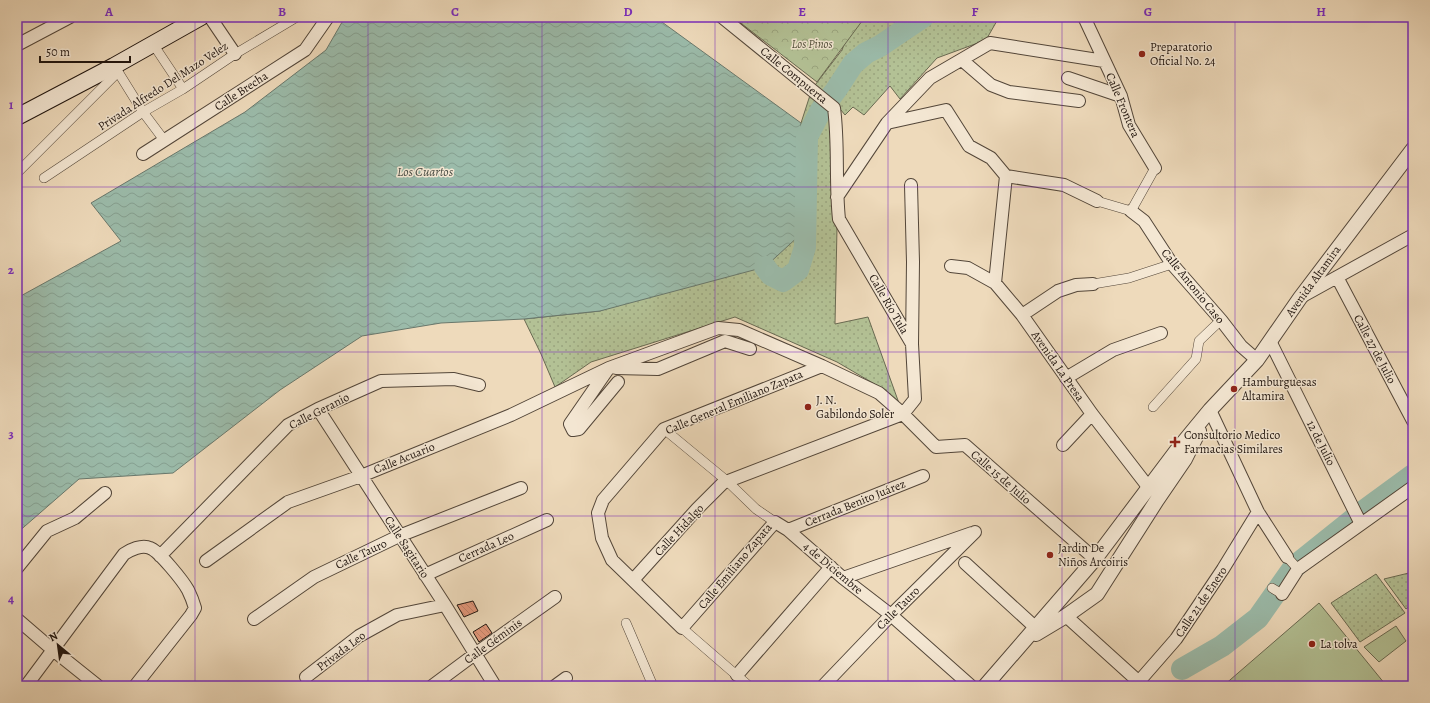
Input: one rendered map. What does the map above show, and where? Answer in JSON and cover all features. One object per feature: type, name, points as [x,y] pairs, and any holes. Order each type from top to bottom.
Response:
[{"type":"main road","points":[[17,117],[116,69],[153,44],[201,17]]},
{"type":"street","points":[[17,45],[70,17]]},
{"type":"street","points":[[210,17],[235,54]]},
{"type":"street","name":"Privada Alfredo Del Mazo Velez","points":[[44,178],[143,112],[183,89],[235,54],[297,17]]},
{"type":"street","name":"Calle Brecha","points":[[143,154],[305,50],[328,17]]},
{"type":"street","name":"Calle Compuerta","points":[[722,17],[834,108],[836,125],[837,197]]},
{"type":"street","name":"Calle Frontera","points":[[1084,17],[1121,96],[1130,125],[1155,168],[1131,211]]},
{"type":"street","points":[[153,44],[183,89]]},
{"type":"street","points":[[837,197],[887,124],[930,78],[990,44],[1104,61]]},
{"type":"street","points":[[962,60],[991,85],[1009,92],[1079,101]]},
{"type":"street","points":[[17,173],[116,69],[143,112],[164,140]]},
{"type":"street","points":[[1068,78],[1121,96]]},
{"type":"street","points":[[887,124],[946,110],[969,146],[991,158],[1006,176],[1064,185],[1097,201],[1131,211]]},
{"type":"street","name":"Avenida Altamira","points":[[985,686],[1095,559],[1177,450],[1210,410],[1257,360],[1300,298],[1413,149]]},
{"type":"street","points":[[995,283],[1006,176]]},
{"type":"street","points":[[911,185],[913,262],[912,344]]},
{"type":"street","name":"Calle Río Tula","points":[[837,197],[839,219],[912,344],[914,399],[903,414]]},
{"type":"street","name":"Calle Antonio Caso","points":[[1131,211],[1144,221],[1172,264],[1221,320],[1241,346],[1257,360]]},
{"type":"street","points":[[1300,298],[1413,235]]},
{"type":"street","points":[[1022,315],[1058,291],[1076,285],[1093,284],[1129,278],[1172,264]]},
{"type":"street","name":"Avenida La Presa","points":[[951,266],[968,268],[995,283],[1022,315],[1092,414],[1149,488]]},
{"type":"street","name":"Calle 27 de Julio","points":[[1338,277],[1413,421]]},
{"type":"street","points":[[1153,407],[1196,360],[1199,341],[1221,320]]},
{"type":"street","name":"Calle Acuario","points":[[206,561],[288,502],[361,476],[511,415],[609,368],[718,328],[739,330],[822,366],[879,393],[903,414]]},
{"type":"street","points":[[1066,378],[1113,350],[1161,334]]},
{"type":"street","points":[[618,382],[578,429],[573,430],[570,424],[609,368],[658,369],[725,341],[750,349]]},
{"type":"street","name":"12 de Julio","points":[[1270,341],[1358,519]]},
{"type":"street","name":"Calle General Emiliano Zapata","points":[[633,580],[612,560],[602,538],[598,513],[603,500],[664,429],[822,366]]},
{"type":"street","name":"Calle Geranio","points":[[160,556],[288,425],[318,409],[381,381],[454,379],[479,385]]},
{"type":"street","name":"Calle Sagitario","points":[[318,409],[445,605],[495,686]]},
{"type":"street","points":[[1210,410],[1258,512],[1287,557],[1298,569]]},
{"type":"street","name":"Avenida Altamira","points":[[1026,640],[1066,616],[1097,594],[1185,459],[1210,410]]},
{"type":"street","points":[[727,482],[903,414]]},
{"type":"street","name":"Calle 15 de Julio","points":[[903,414],[936,447],[965,444],[1095,559]]},
{"type":"street","points":[[1063,445],[1092,414]]},
{"type":"street","name":"Calle Emiliano Zapata","points":[[664,429],[727,482],[756,509],[775,522],[682,628]]},
{"type":"street","name":"Cerrada Benito Juárez","points":[[788,530],[923,476]]},
{"type":"street","name":"Calle Hidalgo","points":[[633,580],[697,509],[727,482]]},
{"type":"street","points":[[1277,591],[1298,569],[1358,519],[1413,486]]},
{"type":"street","name":"Calle Tauro","points":[[254,619],[314,576],[400,536],[521,488]]},
{"type":"street","points":[[17,568],[47,531],[75,518],[105,493]]},
{"type":"street","name":"Calle 21 de Enero","points":[[1137,684],[1176,639],[1223,569],[1258,512]]},
{"type":"street","name":"Cerrada Leo","points":[[425,575],[547,520]]},
{"type":"street","name":"4 de Diciembre","points":[[775,522],[788,530],[843,578],[891,615],[971,686]]},
{"type":"street","name":"Calle Tauro","points":[[822,686],[975,532],[843,578]]},
{"type":"street","points":[[26,686],[124,554],[131,549],[150,547],[160,556],[187,588],[195,608],[135,686]]},
{"type":"street","points":[[965,563],[1036,628]]},
{"type":"street","points":[[737,675],[831,567]]},
{"type":"street","points":[[633,580],[682,628],[749,686]]},
{"type":"street","name":"Calle Géminis","points":[[432,686],[555,597]]},
{"type":"street","name":"Privada Leo","points":[[306,678],[359,636],[397,615],[445,605]]},
{"type":"street","points":[[1066,616],[1137,684]]},
{"type":"street","points":[[17,619],[98,686]]},
{"type":"street","points":[[626,623],[653,686]]},
{"type":"street","points":[[555,686],[566,678]]},
{"type":"green space","name":"Los Pinos","points":[[733,17],[865,17],[817,82]]},
{"type":"green space","points":[[855,17],[996,17],[998,19],[986,40],[937,58],[900,99],[890,86],[864,115],[853,107],[845,115],[836,104],[832,202],[837,228],[835,324],[868,317],[900,406],[878,386],[837,362],[735,317],[591,362],[555,387],[524,319],[600,311],[801,234],[801,199],[798,149],[801,123],[812,89],[842,50]]},
{"type":"green space","points":[[1413,572],[1413,604],[1406,609],[1384,579]]},
{"type":"green space","points":[[1376,574],[1405,613],[1360,642],[1331,603]]},
{"type":"green space","name":"La tolva","points":[[1319,603],[1385,684],[1383,686],[1223,686]]},
{"type":"green space","points":[[1396,626],[1406,641],[1379,662],[1364,647]]},
{"type":"water","name":"Los Cuartos","points":[[345,17],[655,17],[801,123],[799,165],[801,234],[765,267],[600,311],[524,319],[441,323],[362,336],[280,390],[173,473],[79,479],[17,533],[17,298],[121,241],[91,203],[245,112],[326,50]]},
{"type":"building","points":[[473,601],[478,611],[464,617],[457,605]]},
{"type":"building","points":[[486,624],[492,633],[479,642],[473,632]]},
{"type":"waterway","points":[[765,267],[771,275],[783,281],[798,270],[805,247],[807,137],[821,110],[853,64],[866,53],[880,46],[923,17]]},
{"type":"waterway","points":[[1182,669],[1222,646],[1258,618],[1291,571],[1301,561],[1361,513],[1413,475]]},
{"type":"place","name":"Preparatorio Oficial No. 24","points":[[1142,54]]},
{"type":"place","name":"Hamburguesas Altamira","points":[[1234,389]]},
{"type":"place","name":"J. N. Gabilondo Soler","points":[[808,407]]},
{"type":"place","name":"Consultorio Medico Farmacias Similares","points":[[1175,442]]},
{"type":"place","name":"Jardin De Niños Arcoiris","points":[[1050,555]]},
{"type":"place","name":"La tolva","points":[[1312,644]]}]
